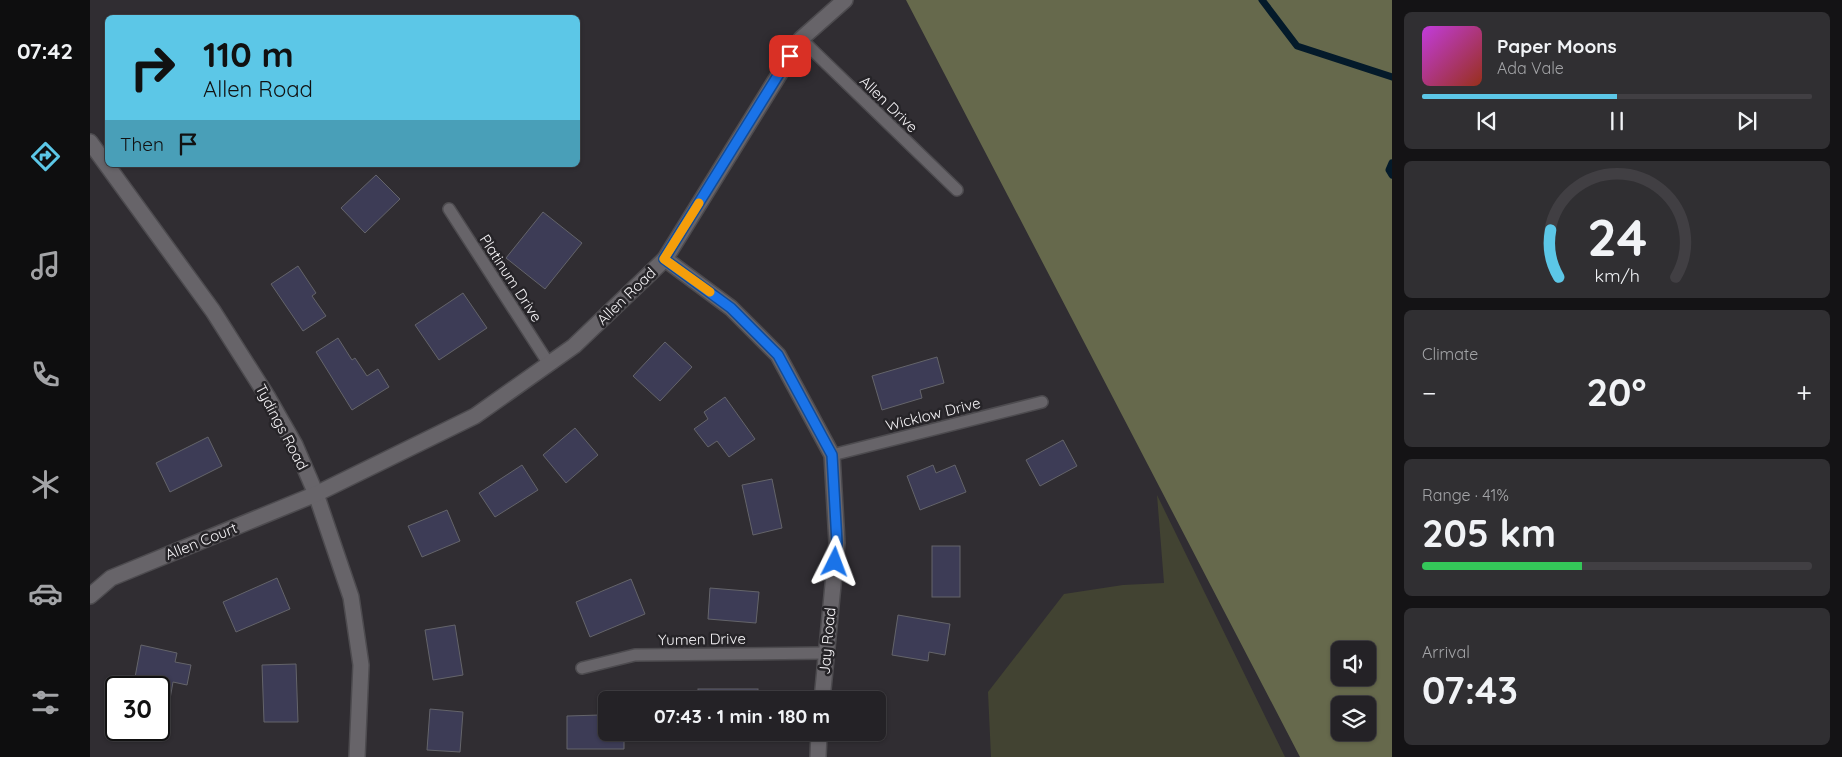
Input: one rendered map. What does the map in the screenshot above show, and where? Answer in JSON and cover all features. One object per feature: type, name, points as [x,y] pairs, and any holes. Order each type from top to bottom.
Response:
[{"type":"street","name":"Allen Road","points":[[316,494],[474,416],[574,346],[664,259],[801,39],[845,0]]},
{"type":"street","name":"Tydings Road","points":[[90,142],[105,163]]},
{"type":"street","name":"Tydings Road","points":[[108,167],[213,311],[268,396],[295,446],[316,494],[351,597],[360,665],[357,757]]},
{"type":"street","name":"Jay Road","points":[[664,259],[731,308],[778,355],[832,455],[837,543],[823,691]]},
{"type":"street","name":"Allen Court","points":[[90,596],[111,578],[316,494]]},
{"type":"street","points":[[818,757],[819,741]]},
{"type":"lane","name":"Allen Drive","points":[[801,39],[957,190]]},
{"type":"lane","name":"Platinum Drive","points":[[449,209],[549,364]]},
{"type":"lane","name":"Wicklow Drive","points":[[832,455],[1042,402]]},
{"type":"lane","name":"Yumen Drive","points":[[582,668],[635,655],[825,653]]},
{"type":"green space","points":[[906,0],[1392,0],[1392,757],[1300,757]]},
{"type":"green space","points":[[1157,495],[1285,757],[991,757],[988,692],[1064,594],[1123,585],[1164,583]]},
{"type":"building","points":[[376,175],[400,199],[365,233],[341,208]]},
{"type":"building","points":[[543,212],[582,243],[545,289],[506,258]]},
{"type":"building","points":[[298,266],[316,293],[312,296],[326,316],[303,331],[271,284]]},
{"type":"building","points":[[463,293],[487,328],[439,360],[415,325]]},
{"type":"building","points":[[338,338],[352,360],[355,358],[367,376],[378,369],[389,387],[352,410],[316,352]]},
{"type":"building","points":[[665,342],[692,367],[660,401],[633,376]]},
{"type":"building","points":[[937,357],[944,383],[920,390],[922,398],[882,410],[872,376]]},
{"type":"building","points":[[725,397],[755,439],[729,457],[717,441],[708,447],[694,429],[708,419],[704,412]]},
{"type":"building","points":[[575,428],[598,455],[566,483],[543,455]]},
{"type":"building","points":[[208,437],[222,466],[170,492],[156,463]]},
{"type":"building","points":[[1063,440],[1077,466],[1040,486],[1026,460]]},
{"type":"building","points":[[522,465],[538,490],[495,517],[479,493]]},
{"type":"building","points":[[933,465],[936,473],[955,465],[966,492],[920,510],[907,476]]},
{"type":"building","points":[[772,479],[782,528],[753,535],[742,485]]},
{"type":"building","points":[[447,510],[460,541],[422,557],[408,526]]},
{"type":"building","points":[[932,546],[960,546],[960,597],[932,597]]},
{"type":"building","points":[[277,578],[290,609],[236,632],[223,602]]},
{"type":"building","points":[[631,579],[645,614],[590,637],[576,602]]},
{"type":"building","points":[[710,588],[759,592],[756,623],[708,619]]},
{"type":"building","points":[[898,615],[950,624],[945,655],[929,652],[928,661],[892,655]]},
{"type":"building","points":[[455,625],[463,675],[433,680],[425,630]]},
{"type":"building","points":[[141,645],[177,653],[175,662],[191,665],[187,685],[173,682],[170,699],[170,676],[135,676]]},
{"type":"building","points":[[296,664],[298,722],[264,722],[262,665]]},
{"type":"building","points":[[698,689],[758,689],[758,691],[698,691]]},
{"type":"building","points":[[430,709],[463,712],[460,752],[427,750]]},
{"type":"building","points":[[598,715],[598,741],[624,741],[624,749],[567,749],[567,716]]},
{"type":"waterway","points":[[1262,0],[1297,46],[1392,77]]},
{"type":"waterway","points":[[1392,163],[1389,170],[1392,175]]},
{"type":"slow traffic","points":[[699,203],[664,259],[710,292]]},
{"type":"route","points":[[790,56],[664,259],[731,308],[778,355],[832,455],[837,543],[835,562]]}]
